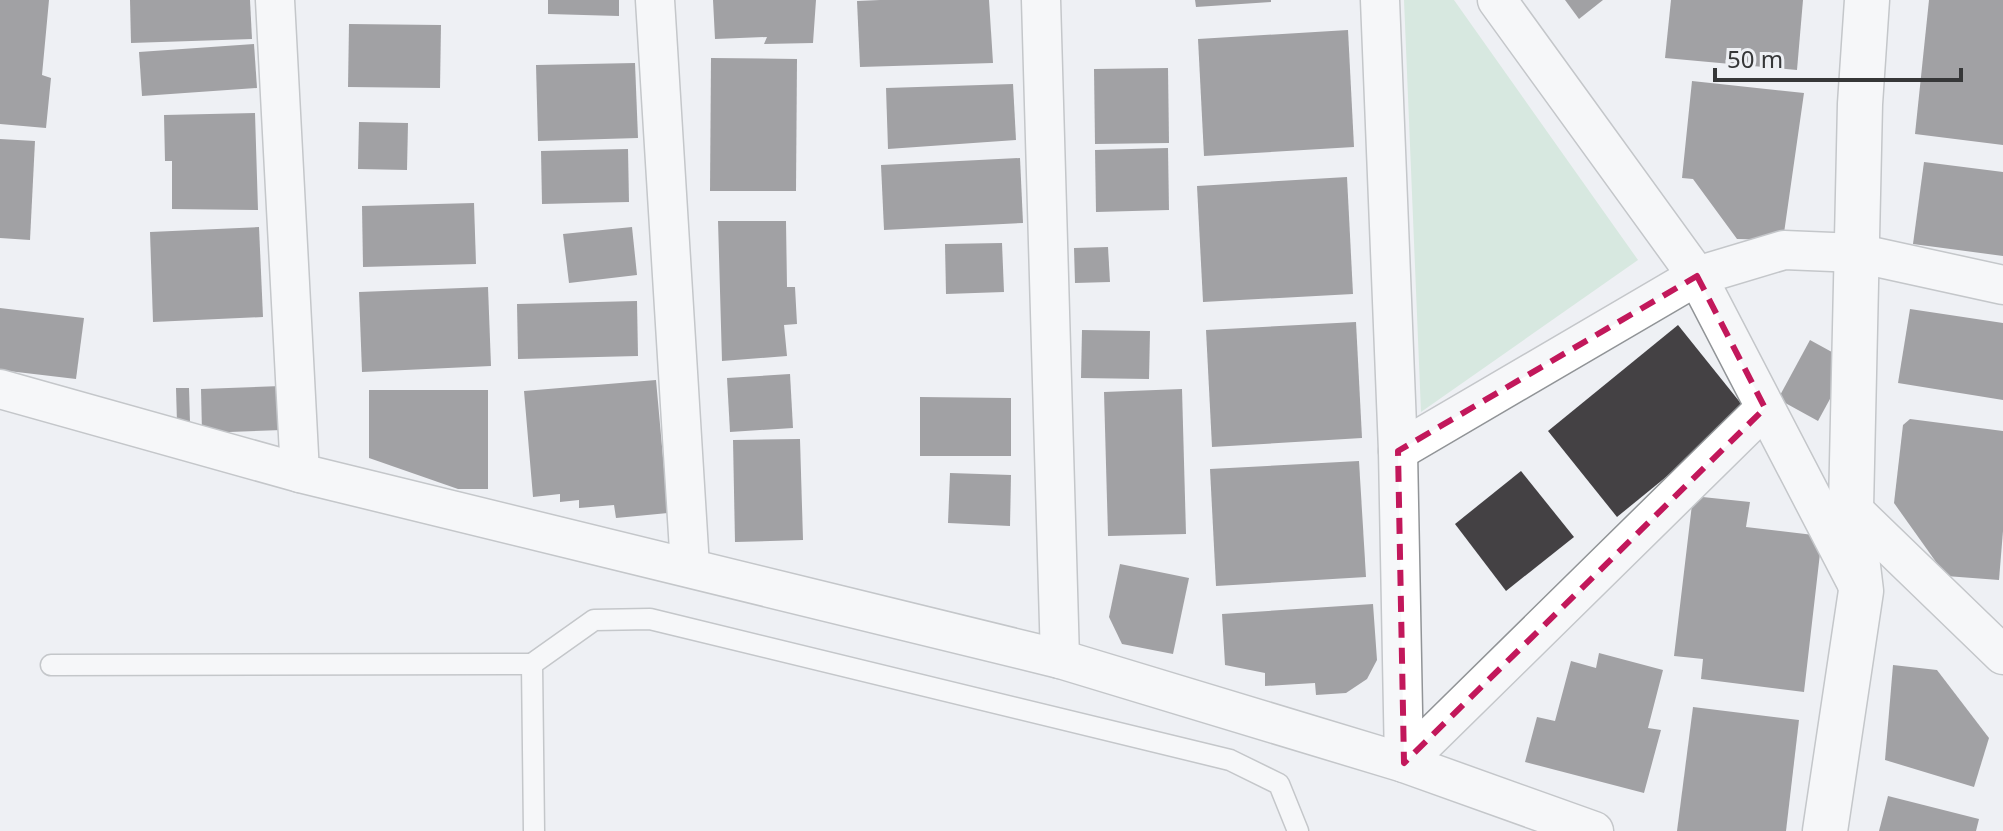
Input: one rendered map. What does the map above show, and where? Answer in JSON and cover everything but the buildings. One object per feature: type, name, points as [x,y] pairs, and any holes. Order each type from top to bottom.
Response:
[{"type":"main road","points":[[1825,831],[1861,591],[1851,508],[1860,104],[1867,0]]},
{"type":"street","points":[[275,0],[300,473]]},
{"type":"street","points":[[655,0],[690,567]]},
{"type":"street","points":[[1041,0],[1060,659]]},
{"type":"street","points":[[1380,0],[1398,451],[1404,763]]},
{"type":"street","points":[[1497,0],[1697,276],[1861,591]]},
{"type":"street","points":[[1398,451],[1697,276],[1784,250],[1857,253],[2003,285]]},
{"type":"street","points":[[0,389],[300,473],[1060,659],[1404,763],[1594,831]]},
{"type":"street","points":[[1404,763],[1765,408]]},
{"type":"street","points":[[1851,508],[2003,655]]},
{"type":"lane","points":[[51,665],[532,664],[594,620],[650,619],[1230,760],[1279,784],[1298,831]]},
{"type":"lane","points":[[532,664],[534,831]]},
{"type":"highlighted area","points":[[1697,276],[1765,408],[1404,763],[1398,451]]},
{"type":"green space","points":[[1404,0],[1454,0],[1638,260],[1421,412]]}]
